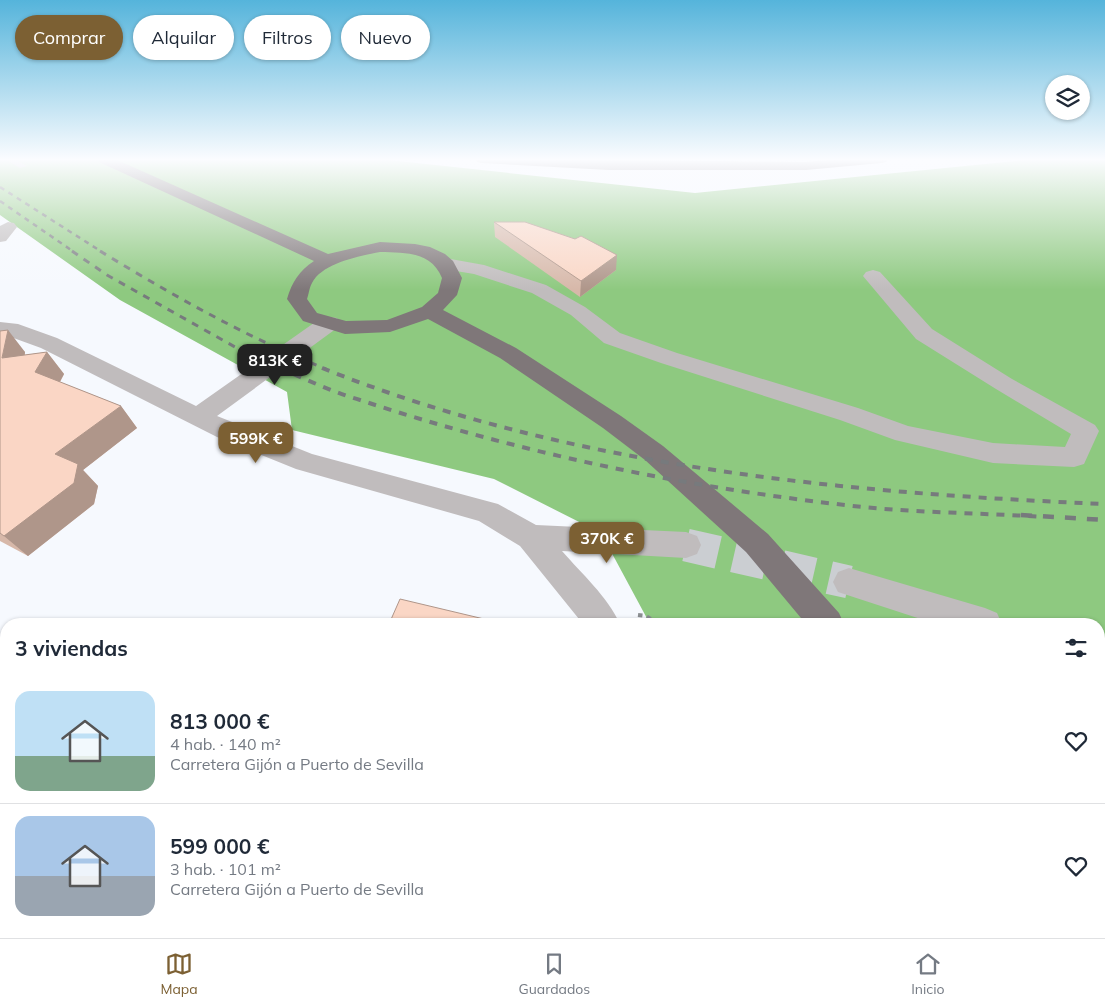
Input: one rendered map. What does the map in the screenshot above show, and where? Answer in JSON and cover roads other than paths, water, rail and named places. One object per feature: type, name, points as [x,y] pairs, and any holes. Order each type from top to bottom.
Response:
[{"type":"highway","points":[[202,203],[328,260]]},
{"type":"highway","points":[[407,248],[429,254],[445,264],[452,278],[447,295],[429,311],[390,326],[345,328],[310,317],[297,299],[304,278],[328,260],[353,252],[371,249],[407,248]]},
{"type":"highway","points":[[429,311],[508,353],[654,452],[757,543],[823,618]]},
{"type":"street","points":[[445,264],[477,269],[539,289],[578,311],[612,338],[669,358],[849,414],[904,434],[993,453],[1074,457],[1086,431],[1004,384],[924,334],[874,276]]},
{"type":"street","points":[[198,417],[329,323]]},
{"type":"street","points":[[0,329],[10,329],[49,343],[226,431],[306,462],[488,512],[531,537],[599,618]]},
{"type":"street","points":[[531,537],[686,545]]},
{"type":"street","points":[[849,582],[966,618]]},
{"type":"tunnel","points":[[686,545],[849,582]]},
{"type":"railway","points":[[3,203],[74,252]]},
{"type":"railway","points":[[25,203],[102,252]]},
{"type":"railway","points":[[72,251],[107,275],[251,356],[282,369]]},
{"type":"railway","points":[[100,251],[154,284],[238,329],[326,369]]},
{"type":"railway","points":[[279,368],[350,397],[421,419],[483,437],[609,467],[736,490],[863,507],[908,511],[1044,517]]},
{"type":"railway","points":[[322,368],[416,402],[512,429],[609,452],[708,469],[807,482],[906,492],[1105,504]]},
{"type":"railway","points":[[1021,515],[1105,520]]}]
